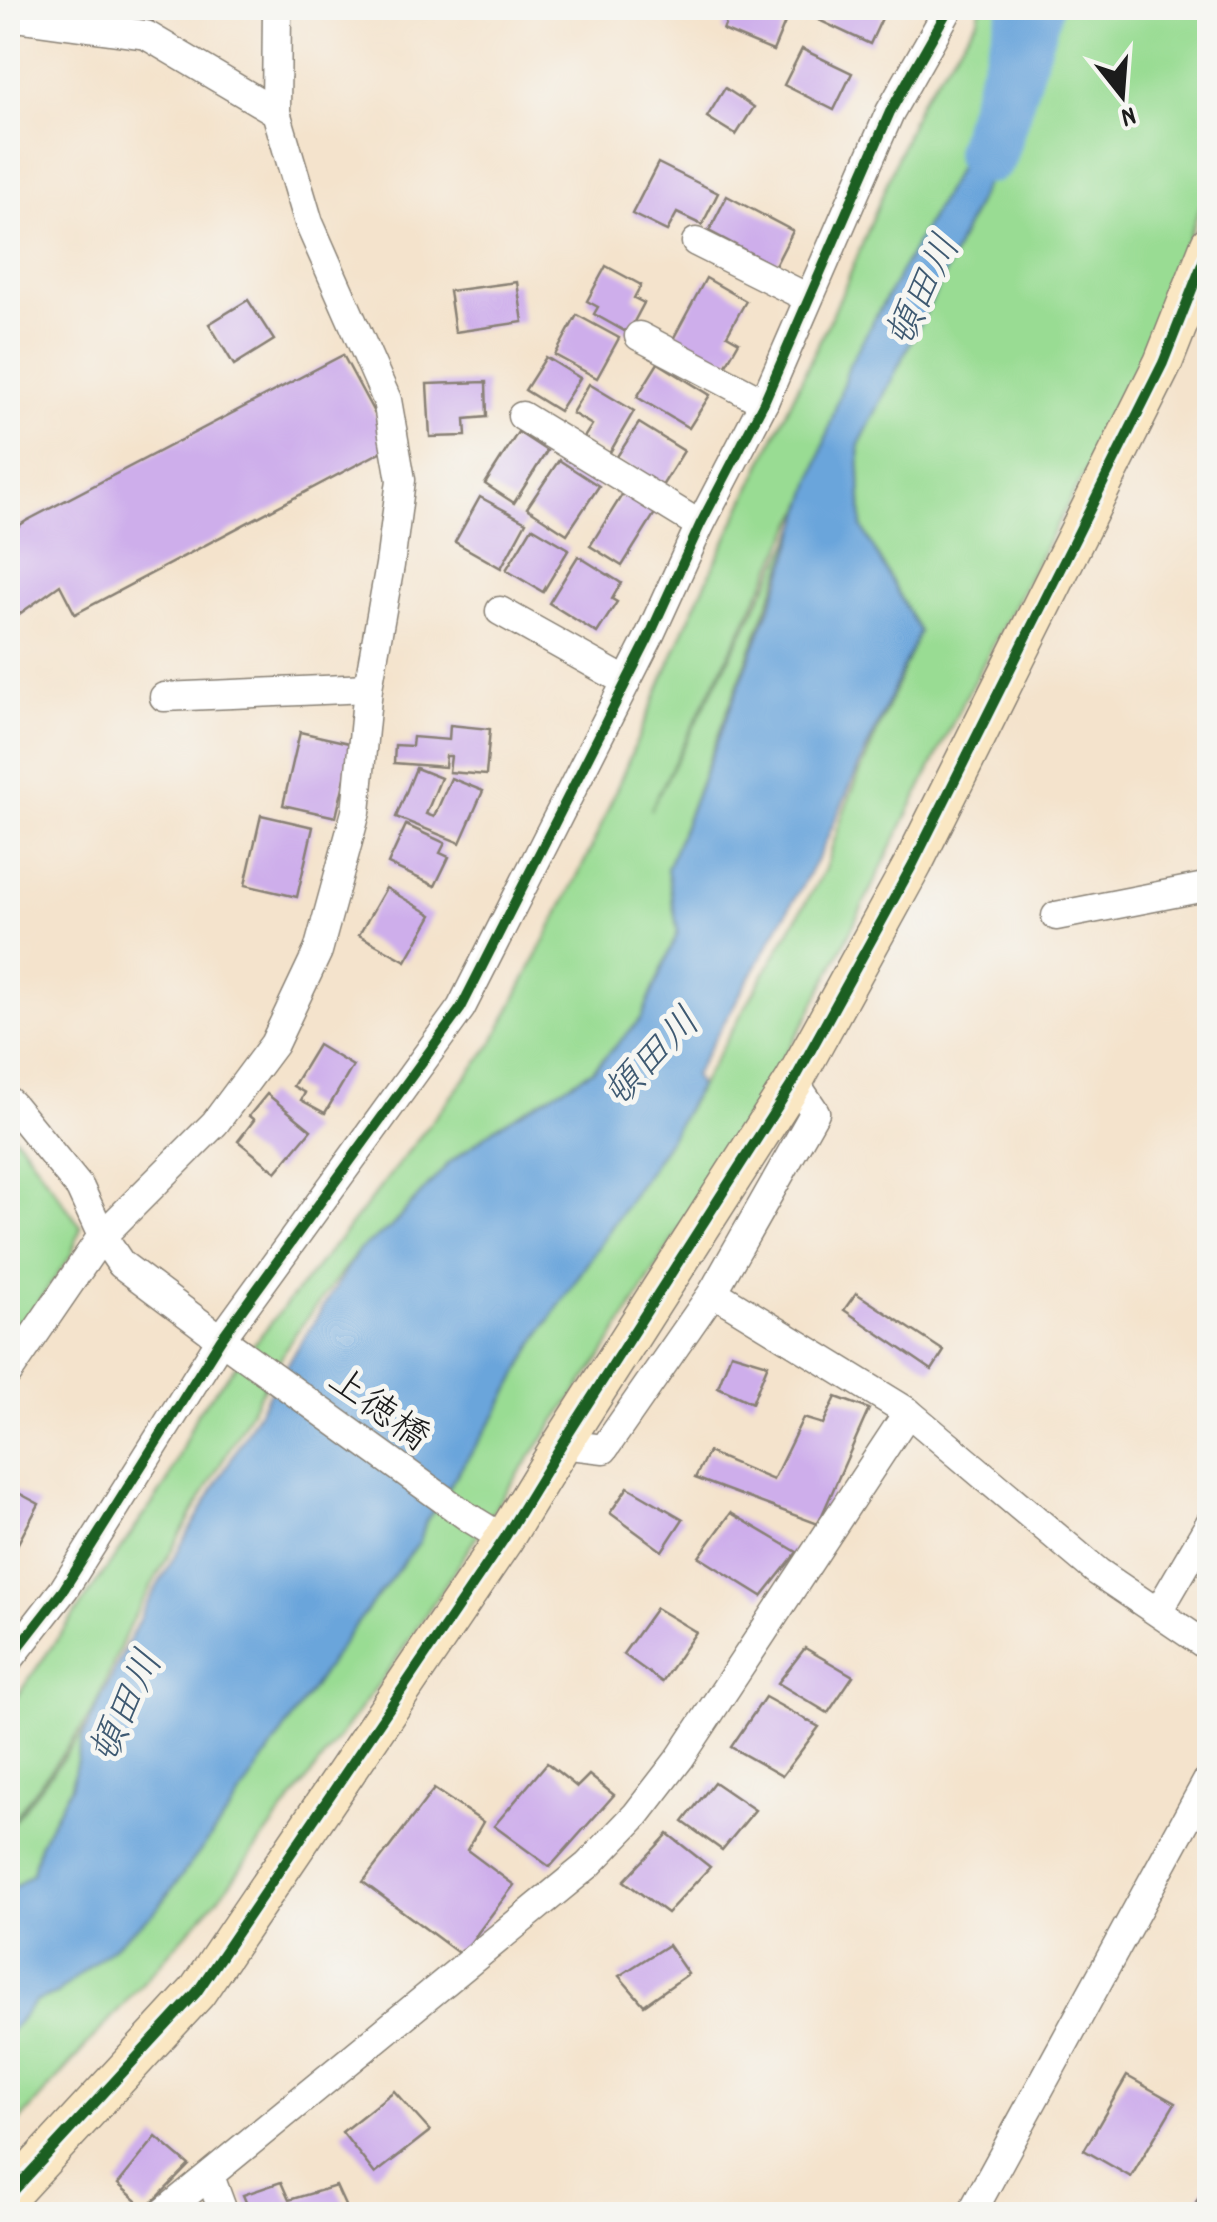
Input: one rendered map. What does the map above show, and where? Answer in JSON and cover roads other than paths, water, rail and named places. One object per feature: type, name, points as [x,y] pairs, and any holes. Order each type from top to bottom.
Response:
[{"type":"street","points":[[8,1373],[102,1236],[216,1124],[274,1044],[318,951],[356,812],[368,688],[401,480],[387,400],[309,223],[276,112],[278,8]]},
{"type":"street","points":[[8,1661],[64,1589],[221,1340],[460,1008],[764,402],[890,112],[949,8]]},
{"type":"street","points":[[24,14],[146,35],[276,112]]},
{"type":"street","points":[[696,242],[808,298]]},
{"type":"street","points":[[8,2197],[197,1992],[504,1540],[794,1081],[914,864],[1163,363],[1210,244]]},
{"type":"street","points":[[639,336],[764,402]]},
{"type":"street","points":[[522,416],[700,525]]},
{"type":"street","points":[[500,611],[626,682]]},
{"type":"street","points":[[164,697],[368,688]]},
{"type":"street","points":[[1056,916],[1210,886]]},
{"type":"street","points":[[562,1444],[604,1449],[713,1292],[816,1112],[794,1081]]},
{"type":"street","name":"上徳橋","points":[[8,1102],[80,1188],[102,1236],[121,1264],[221,1340],[504,1540]]},
{"type":"street","points":[[713,1292],[908,1412],[1098,1572],[1210,1648]]},
{"type":"street","points":[[162,2214],[588,1865],[636,1815],[680,1758],[908,1412]]},
{"type":"street","points":[[1158,1612],[1210,1523]]},
{"type":"street","points":[[971,2214],[1210,1776]]},
{"type":"street","points":[[210,2176],[224,2214]]},
{"type":"water","points":[[998,8],[1059,8],[945,273],[859,445],[862,527],[919,632],[820,854],[694,1075],[699,1086],[667,1143],[535,1342],[496,1415],[426,1521],[420,1541],[348,1635],[225,1818],[154,1913],[56,1994],[35,2002],[8,2034],[8,1892],[33,1873],[39,1845],[71,1786],[82,1739],[144,1609],[264,1402],[358,1251],[390,1228],[449,1163],[498,1126],[593,1070],[641,1019],[678,932],[667,869],[781,579],[849,365],[1022,52]]},
{"type":"waterway","name":"頓田川","points":[[986,153],[1031,8]]}]
